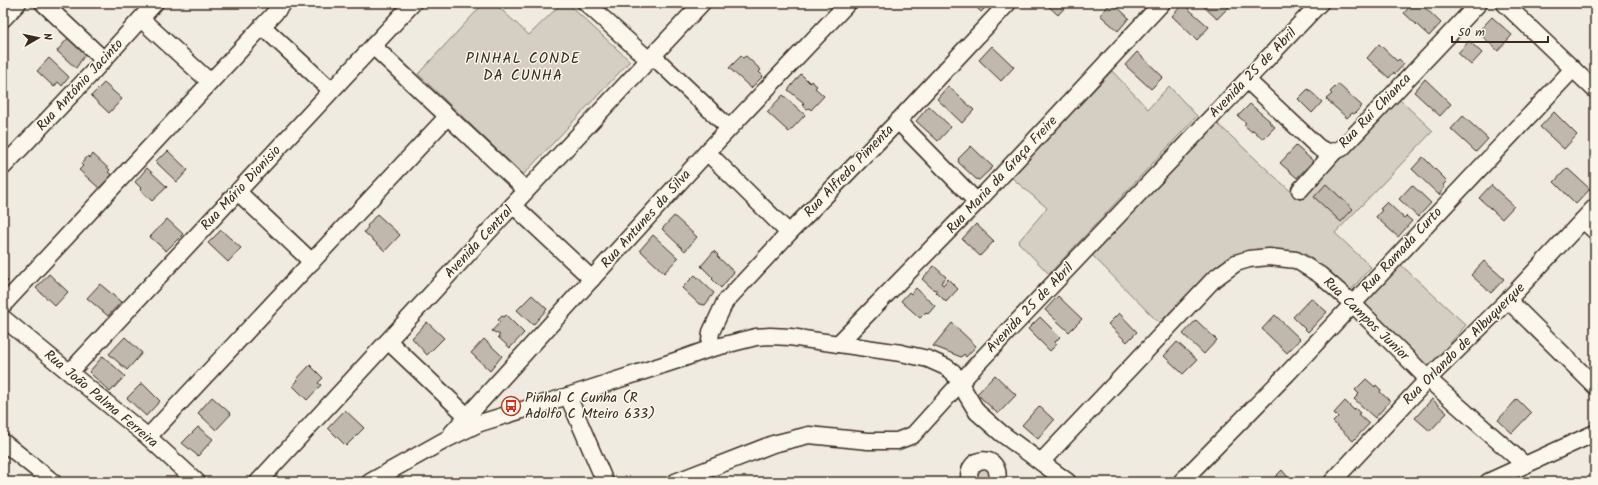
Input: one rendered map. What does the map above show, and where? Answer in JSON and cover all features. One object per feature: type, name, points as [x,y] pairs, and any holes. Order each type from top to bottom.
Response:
[{"type":"street","points":[[3,19],[18,3]]},
{"type":"street","points":[[43,3],[104,60]]},
{"type":"street","name":"Rua António Jacinto","points":[[3,167],[104,60],[155,3]]},
{"type":"street","points":[[3,305],[284,3]]},
{"type":"street","name":"Rua Mário Dionisio","points":[[70,372],[413,3]]},
{"type":"street","points":[[586,3],[651,58],[729,128]]},
{"type":"street","name":"Avenida Central","points":[[258,482],[526,190],[702,3]]},
{"type":"street","name":"Rua Antunes da Silva","points":[[447,439],[729,128],[848,3]]},
{"type":"street","name":"Rua Alfredo Pimenta","points":[[709,349],[712,332],[725,302],[789,233],[898,122],[1008,3]]},
{"type":"street","name":"Rua Maria da Graça Freire","points":[[838,344],[977,202],[1162,3]]},
{"type":"street","name":"Avenida 25 de Abril","points":[[675,482],[773,444],[809,435],[868,442],[897,441],[913,435],[1320,3]]},
{"type":"street","name":"Rua Rui Chianca","points":[[1247,80],[1318,147],[1325,152],[1334,152],[1342,148],[1479,3]]},
{"type":"street","points":[[1504,3],[1595,90]]},
{"type":"street","points":[[140,19],[210,82]]},
{"type":"street","points":[[262,26],[331,90]]},
{"type":"street","points":[[373,46],[526,190]]},
{"type":"street","name":"Rua Ramada Curto","points":[[1181,482],[1287,374],[1573,69]]},
{"type":"street","points":[[148,437],[447,116]]},
{"type":"street","points":[[898,122],[977,202]]},
{"type":"street","points":[[707,152],[789,233]]},
{"type":"street","points":[[1300,190],[1334,152]]},
{"type":"street","points":[[238,192],[312,262]]},
{"type":"street","points":[[513,205],[592,278]]},
{"type":"street","name":"Rua Orlando de Albuquerque","points":[[1332,482],[1428,379],[1508,300],[1595,207]]},
{"type":"street","points":[[1583,220],[1595,231]]},
{"type":"street","name":"Rua Campos Junior","points":[[1041,462],[1214,279],[1236,263],[1249,259],[1268,257],[1296,260],[1320,275],[1352,303],[1428,379],[1525,466]]},
{"type":"street","points":[[1508,300],[1595,386]]},
{"type":"street","name":"Rua João Palma Ferreira","points":[[3,318],[148,437],[197,482]]},
{"type":"street","points":[[370,482],[447,439],[480,423],[568,396],[709,349],[756,337],[770,336],[790,337],[902,353],[928,359],[946,367],[953,372],[977,412],[1002,433],[1068,482]]},
{"type":"street","points":[[388,341],[467,416]]},
{"type":"street","points":[[568,396],[605,482]]},
{"type":"street","points":[[1488,482],[1595,432]]},
{"type":"street","points":[[3,442],[53,482]]},
{"type":"street","points":[[970,482],[970,469],[975,463],[982,460],[990,461],[995,465],[998,471],[997,482]]},
{"type":"shaded area","points":[[484,3],[494,3],[529,35],[562,3],[567,3],[630,61],[523,175],[418,74]]},
{"type":"shaded area","points":[[1112,71],[1148,109],[1169,86],[1197,116],[1049,274],[1018,242],[1047,208],[1011,177]]},
{"type":"shaded area","points":[[1398,98],[1433,131],[1335,233],[1371,267],[1350,291],[1306,254],[1264,249],[1220,263],[1159,323],[1092,255],[1218,124],[1300,200]]},
{"type":"shaded area","points":[[1401,265],[1466,325],[1428,368],[1362,305]]},
{"type":"shaded area","points":[[985,468],[989,471],[989,480],[982,482],[977,480],[977,470]]},
{"type":"building","points":[[972,3],[990,3],[981,12]]},
{"type":"building","points":[[1045,3],[1069,3],[1058,15]]},
{"type":"building","points":[[1111,3],[1113,3],[1129,18],[1118,31],[1100,15]]},
{"type":"building","points":[[1200,3],[1225,3],[1229,7],[1217,19]]},
{"type":"building","points":[[1413,3],[1420,3],[1441,23],[1429,36],[1404,13]]},
{"type":"building","points":[[1183,4],[1209,27],[1197,40],[1172,16]]},
{"type":"building","points":[[1492,17],[1512,35],[1498,51],[1478,32]]},
{"type":"building","points":[[69,37],[86,53],[76,68],[57,51]]},
{"type":"building","points":[[1469,41],[1482,53],[1471,65],[1458,53]]},
{"type":"building","points":[[1379,44],[1397,61],[1399,59],[1404,64],[1389,78],[1367,58]]},
{"type":"building","points":[[992,46],[1014,67],[1001,81],[979,60]]},
{"type":"building","points":[[1137,52],[1163,77],[1151,89],[1125,65]]},
{"type":"building","points":[[741,56],[743,58],[746,56],[761,70],[759,72],[763,76],[751,88],[729,68]]},
{"type":"building","points":[[49,58],[69,77],[62,86],[58,82],[54,87],[37,71]]},
{"type":"building","points":[[801,74],[810,83],[811,81],[817,86],[815,88],[824,96],[811,110],[802,105],[804,103],[788,90]]},
{"type":"building","points":[[1425,79],[1451,104],[1440,116],[1414,92]]},
{"type":"building","points":[[104,83],[122,99],[109,113],[91,96]]},
{"type":"building","points":[[1338,84],[1362,106],[1354,114],[1352,113],[1347,118],[1326,99],[1332,94],[1330,92]]},
{"type":"building","points":[[948,86],[974,110],[962,123],[937,99]]},
{"type":"building","points":[[1308,89],[1322,102],[1312,113],[1298,99]]},
{"type":"building","points":[[783,95],[805,115],[789,132],[767,112]]},
{"type":"building","points":[[1250,104],[1275,127],[1263,139],[1253,130],[1252,132],[1244,125],[1246,123],[1238,116]]},
{"type":"building","points":[[929,106],[951,127],[938,141],[916,121]]},
{"type":"building","points":[[1554,112],[1577,135],[1564,149],[1540,127]]},
{"type":"building","points":[[1463,116],[1488,139],[1476,152],[1451,129]]},
{"type":"building","points":[[971,146],[993,167],[979,180],[958,162],[958,159]]},
{"type":"building","points":[[1296,146],[1313,161],[1297,178],[1280,163]]},
{"type":"building","points":[[168,151],[188,170],[177,182],[156,161]]},
{"type":"building","points":[[93,154],[110,170],[108,172],[112,175],[99,188],[79,170],[83,166],[81,164],[88,156],[90,158]]},
{"type":"building","points":[[1423,157],[1447,181],[1443,185],[1445,187],[1439,195],[1412,169]]},
{"type":"building","points":[[147,168],[167,187],[152,201],[140,190],[142,189],[135,182]]},
{"type":"building","points":[[1567,168],[1590,189],[1576,204],[1554,182]]},
{"type":"building","points":[[1326,184],[1353,209],[1341,222],[1314,197]]},
{"type":"building","points":[[1412,185],[1431,203],[1418,217],[1399,199]]},
{"type":"building","points":[[1491,185],[1514,206],[1502,219],[1479,198]]},
{"type":"building","points":[[1387,202],[1404,218],[1406,216],[1412,221],[1398,237],[1376,217],[1382,210],[1380,209]]},
{"type":"building","points":[[377,214],[400,235],[385,251],[364,232]]},
{"type":"building","points":[[674,216],[697,237],[685,251],[662,229]]},
{"type":"building","points":[[167,219],[183,234],[166,251],[150,237]]},
{"type":"building","points":[[976,224],[994,241],[980,256],[962,239]]},
{"type":"building","points":[[221,230],[241,248],[228,262],[208,243]]},
{"type":"building","points":[[653,235],[678,258],[664,273],[640,250]]},
{"type":"building","points":[[714,251],[718,255],[717,256],[734,272],[721,288],[701,266]]},
{"type":"building","points":[[1484,261],[1504,279],[1491,293],[1471,275]]},
{"type":"building","points":[[934,266],[946,277],[941,283],[943,285],[948,279],[958,289],[946,302],[935,289],[934,290],[922,279]]},
{"type":"building","points":[[49,274],[68,292],[55,306],[36,288]]},
{"type":"building","points":[[695,275],[714,293],[705,305],[699,304],[682,288]]},
{"type":"building","points":[[3,277],[8,281],[3,286]]},
{"type":"building","points":[[100,284],[121,302],[108,316],[87,298]]},
{"type":"building","points":[[916,288],[935,306],[928,314],[926,312],[920,318],[901,301],[909,292],[911,294]]},
{"type":"building","points":[[532,295],[547,309],[533,325],[517,310]]},
{"type":"building","points":[[1058,296],[1082,319],[1069,332],[1045,310]]},
{"type":"building","points":[[1311,298],[1327,312],[1308,332],[1293,317]]},
{"type":"building","points":[[1119,313],[1137,332],[1127,342],[1108,324]]},
{"type":"building","points":[[506,315],[524,333],[510,348],[498,337],[500,335],[492,331],[500,322],[498,320],[502,316],[504,317]]},
{"type":"building","points":[[1275,315],[1300,339],[1287,353],[1262,329]]},
{"type":"building","points":[[1040,317],[1060,337],[1055,342],[1057,344],[1050,351],[1028,329]]},
{"type":"building","points":[[1196,320],[1217,340],[1204,354],[1183,334]]},
{"type":"building","points":[[427,322],[444,338],[427,355],[412,338]]},
{"type":"building","points":[[952,323],[976,346],[966,357],[964,354],[961,357],[933,346]]},
{"type":"building","points":[[125,337],[142,353],[127,370],[109,354]]},
{"type":"building","points":[[484,339],[502,356],[490,371],[471,353]]},
{"type":"building","points":[[1177,342],[1197,360],[1183,374],[1164,356]]},
{"type":"building","points":[[103,356],[125,376],[110,392],[89,372]]},
{"type":"building","points":[[310,365],[323,378],[318,383],[321,385],[307,400],[293,386],[298,380],[297,379]]},
{"type":"building","points":[[995,375],[1016,395],[998,414],[977,394]]},
{"type":"building","points":[[1366,379],[1375,387],[1376,385],[1381,390],[1380,392],[1390,401],[1375,418],[1354,399],[1359,394],[1355,390]]},
{"type":"building","points":[[142,383],[160,401],[146,416],[127,398]]},
{"type":"building","points":[[212,397],[231,414],[216,430],[198,413]]},
{"type":"building","points":[[1432,399],[1447,413],[1430,431],[1415,418]]},
{"type":"building","points":[[1517,399],[1531,413],[1512,433],[1498,420]]},
{"type":"building","points":[[1345,401],[1354,410],[1355,408],[1360,413],[1358,414],[1369,424],[1353,441],[1333,422],[1338,417],[1334,413]]},
{"type":"building","points":[[1039,406],[1054,420],[1038,439],[1022,425]]},
{"type":"building","points":[[345,410],[364,428],[346,446],[328,428]]},
{"type":"building","points":[[198,427],[213,439],[198,456],[182,443]]},
{"type":"building","points":[[1282,470],[1293,482],[1270,482]]},
{"type":"place","name":"Pinhal C Cunha (R Adolfo C Mteiro 633)","points":[[511,406]]},
{"type":"district","name":"PINHAL CONDE DA CUNHA","points":[[523,68]]}]
